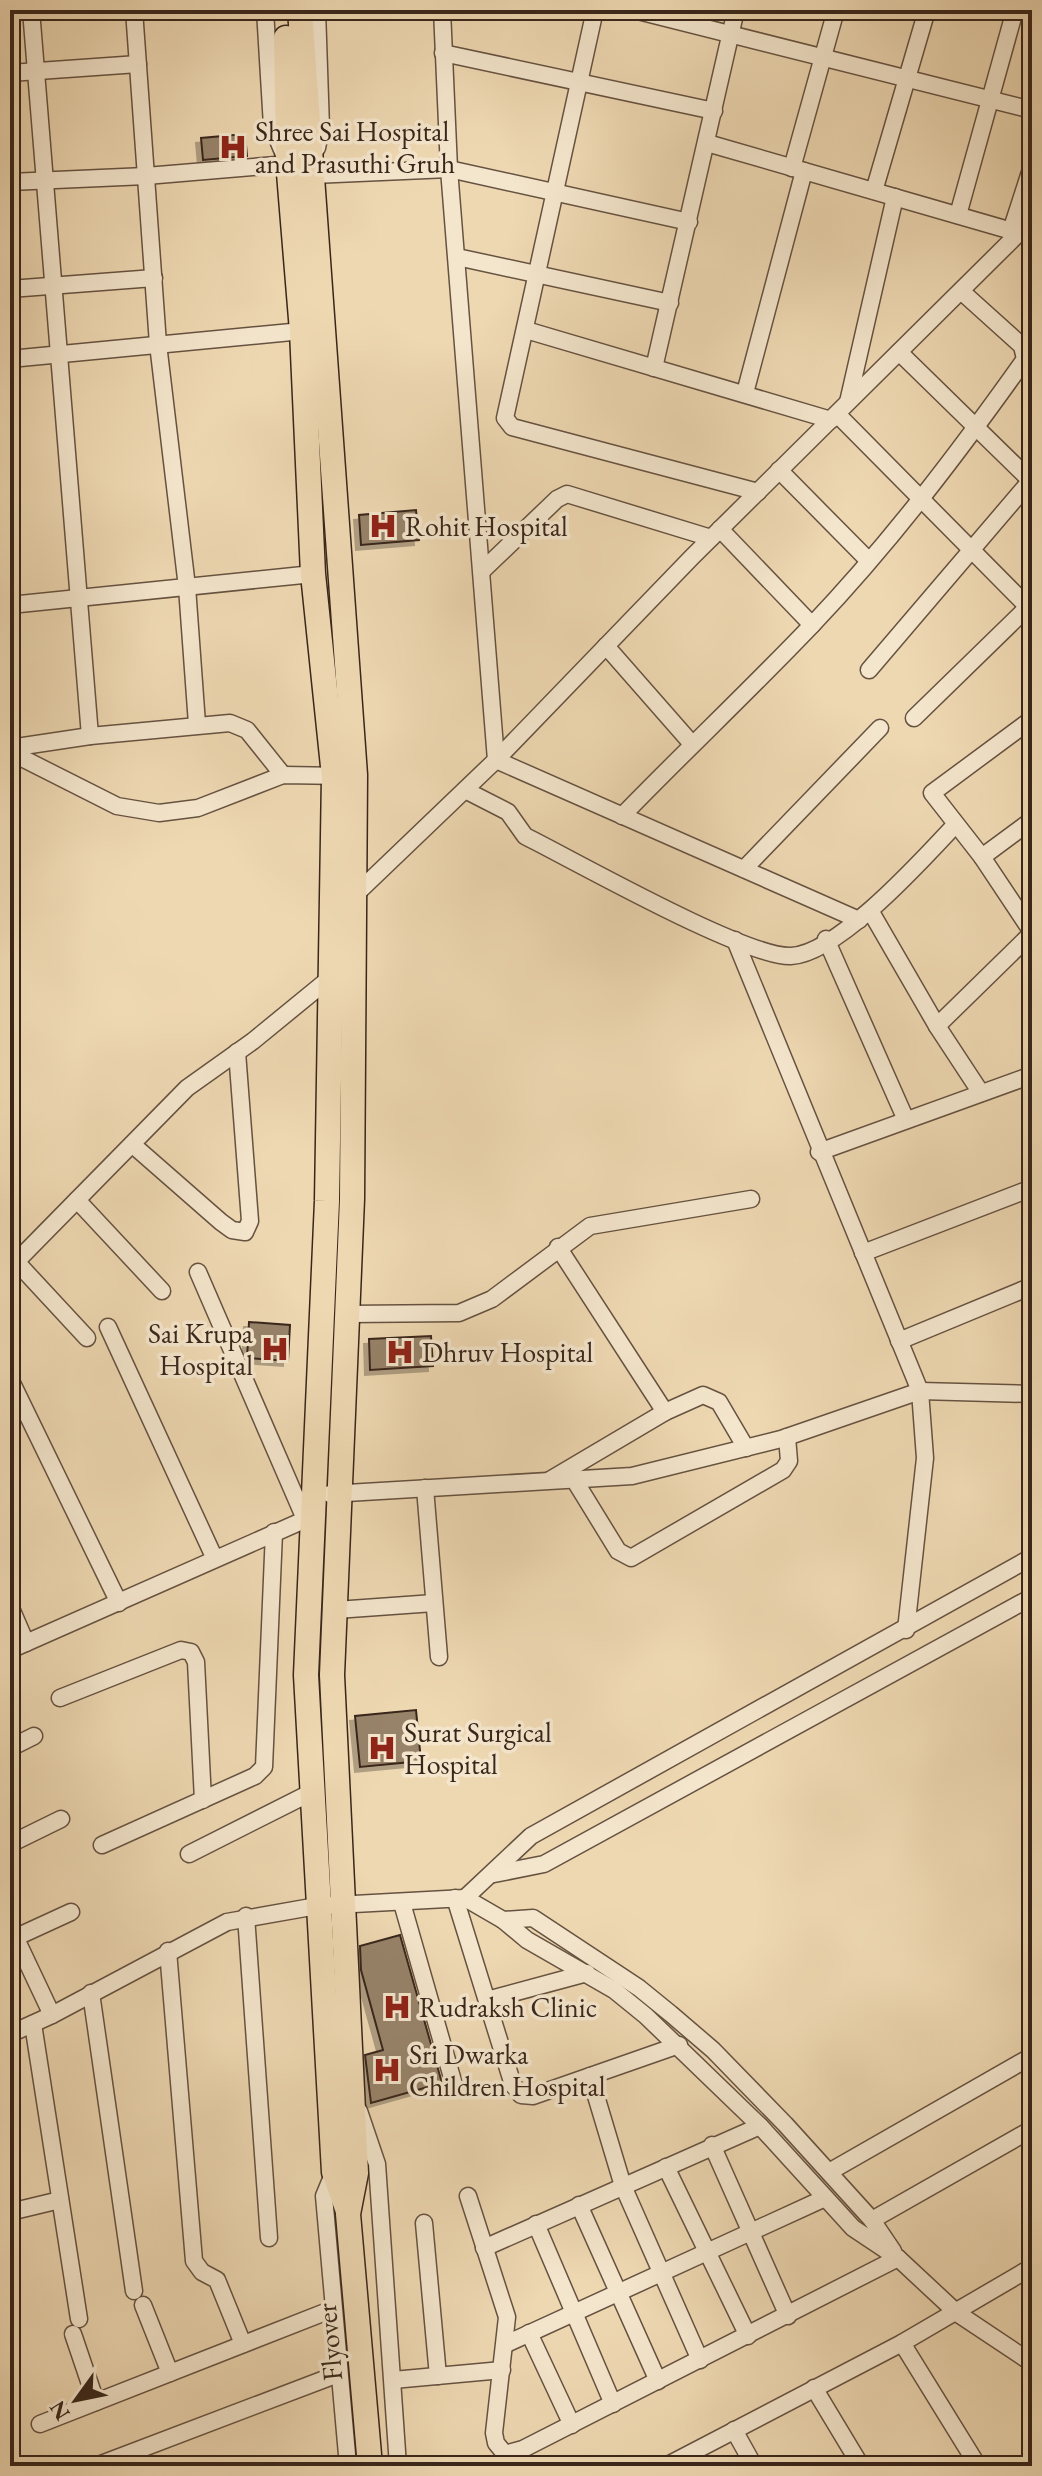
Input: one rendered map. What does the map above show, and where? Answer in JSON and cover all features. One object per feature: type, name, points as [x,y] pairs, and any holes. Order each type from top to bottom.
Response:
[{"type":"main road","points":[[285,10],[294,40],[313,170],[345,776],[355,895],[348,1314],[332,1675],[356,2173],[349,2224]]},
{"type":"main road","points":[[300,10],[294,40],[288,162],[302,331],[313,574],[345,776],[330,978],[327,1201],[309,1510],[306,1675],[334,2172],[349,2224]]},
{"type":"main road","name":"Flyover","points":[[349,2224],[370,2466]]},
{"type":"street","points":[[31,10],[90,736]]},
{"type":"street","points":[[134,10],[158,344],[187,587],[197,724]]},
{"type":"street","points":[[10,182],[146,176],[288,162],[272,126],[265,10]]},
{"type":"street","points":[[317,10],[321,128],[313,170],[449,169],[689,222]]},
{"type":"street","points":[[442,10],[449,169],[496,760]]},
{"type":"street","points":[[595,10],[505,418],[509,425],[758,492]]},
{"type":"street","points":[[634,10],[1032,110]]},
{"type":"street","points":[[654,368],[736,10]]},
{"type":"street","points":[[745,393],[822,58],[836,10]]},
{"type":"street","points":[[874,191],[927,10]]},
{"type":"street","points":[[958,215],[987,100],[1015,10]]},
{"type":"street","points":[[443,53],[714,111]]},
{"type":"street","points":[[10,73],[138,64]]},
{"type":"street","points":[[707,143],[1015,232]]},
{"type":"street","points":[[1015,232],[1032,166]]},
{"type":"street","points":[[838,412],[895,197]]},
{"type":"street","points":[[355,895],[496,760],[716,533],[961,291],[1015,232],[1032,220]]},
{"type":"street","points":[[457,257],[670,303]]},
{"type":"street","points":[[10,289],[154,278]]},
{"type":"street","points":[[622,816],[812,625],[869,561],[977,427],[1025,353],[1013,338],[961,291]]},
{"type":"street","points":[[526,330],[745,393],[838,412],[971,550],[1031,607],[914,718]]},
{"type":"street","points":[[10,359],[302,331]]},
{"type":"street","points":[[869,670],[1031,480],[899,352]]},
{"type":"street","points":[[779,470],[869,561]]},
{"type":"street","points":[[482,571],[557,499],[567,494],[716,533],[812,625]]},
{"type":"street","points":[[10,605],[313,574]]},
{"type":"street","points":[[606,646],[692,744]]},
{"type":"street","points":[[937,1026],[1032,932],[982,857],[932,793],[1032,719]]},
{"type":"street","points":[[10,750],[90,736],[197,724],[239,725],[283,775]]},
{"type":"street","points":[[744,869],[880,728]]},
{"type":"street","points":[[10,750],[117,806],[159,813],[198,808],[283,775],[345,776]]},
{"type":"street","points":[[496,760],[744,869],[865,916],[981,1093]]},
{"type":"street","points":[[465,790],[508,812],[525,836],[735,940],[791,956],[865,916],[955,825]]},
{"type":"street","points":[[982,857],[1032,820]]},
{"type":"street","points":[[826,939],[906,1120]]},
{"type":"street","points":[[735,940],[819,1152],[920,1391],[925,1458],[906,1630]]},
{"type":"street","points":[[87,1338],[12,1262],[187,1088],[330,978]]},
{"type":"street","points":[[133,1145],[221,1222],[232,1230],[245,1232],[250,1221],[237,1052]]},
{"type":"street","points":[[819,1152],[1032,1075]]},
{"type":"street","points":[[863,1253],[1032,1188]]},
{"type":"street","points":[[348,1314],[459,1313],[492,1299],[558,1247],[602,1222],[751,1199]]},
{"type":"street","points":[[77,1200],[162,1291]]},
{"type":"street","points":[[558,1247],[665,1412]]},
{"type":"street","points":[[198,1272],[309,1510]]},
{"type":"street","points":[[899,1341],[1032,1286]]},
{"type":"street","points":[[108,1327],[214,1557]]},
{"type":"street","points":[[10,1379],[119,1603]]},
{"type":"street","points":[[10,1650],[274,1532],[342,1494],[632,1476],[787,1437],[920,1391],[1032,1394]]},
{"type":"street","points":[[547,1482],[665,1412],[695,1398],[709,1396],[723,1408],[746,1448]]},
{"type":"street","points":[[575,1481],[618,1551],[631,1558],[779,1472],[789,1461],[787,1437]]},
{"type":"street","points":[[425,1488],[439,1657]]},
{"type":"street","points":[[102,1845],[255,1776],[266,1761],[274,1532]]},
{"type":"street","points":[[10,2034],[52,2015],[204,1931],[246,1916],[317,1906],[460,1898],[494,1874],[531,1836],[906,1630],[1032,1557]]},
{"type":"street","points":[[494,1874],[544,1864],[1032,1597]]},
{"type":"street","points":[[336,1610],[434,1603]]},
{"type":"street","points":[[10,1606],[26,1643]]},
{"type":"street","points":[[60,1698],[181,1650],[191,1652],[196,1662],[203,1800]]},
{"type":"street","points":[[10,1748],[34,1736]]},
{"type":"street","points":[[189,1854],[312,1792]]},
{"type":"street","points":[[10,1844],[61,1819]]},
{"type":"street","points":[[460,1898],[503,1920],[527,1940],[614,1990],[679,2045],[760,2126],[853,2228],[898,2258],[957,2313],[1032,2363]]},
{"type":"street","points":[[460,1898],[487,2000],[517,2092],[533,2096],[679,2045]]},
{"type":"street","points":[[402,1903],[453,2081]]},
{"type":"street","points":[[52,2015],[12,1934],[71,1912]]},
{"type":"street","points":[[246,1916],[269,2238]]},
{"type":"street","points":[[503,1920],[533,1918],[639,1988],[713,2050],[872,2220],[898,2258]]},
{"type":"street","points":[[168,1951],[194,2261],[202,2272],[217,2280],[243,2344]]},
{"type":"street","points":[[487,2000],[587,1973]]},
{"type":"street","points":[[91,1993],[139,2298],[170,2373]]},
{"type":"street","points":[[33,2024],[76,2326],[96,2402]]},
{"type":"street","points":[[829,2172],[1032,2056]]},
{"type":"street","points":[[590,2076],[623,2186],[700,2360]]},
{"type":"street","points":[[350,2084],[377,2164],[398,2466]]},
{"type":"street","points":[[484,2248],[760,2126]]},
{"type":"street","points":[[872,2220],[1032,2129]]},
{"type":"street","points":[[712,2145],[788,2316]]},
{"type":"street","points":[[666,2167],[748,2336]]},
{"type":"street","points":[[334,2172],[324,2196],[348,2466]]},
{"type":"street","points":[[468,2196],[504,2304],[506,2344],[494,2433],[500,2450],[514,2453],[898,2258]]},
{"type":"street","points":[[506,2344],[825,2198]]},
{"type":"street","points":[[10,2212],[60,2200]]},
{"type":"street","points":[[579,2205],[658,2381]]},
{"type":"street","points":[[424,2223],[438,2376]]},
{"type":"street","points":[[536,2224],[613,2404]]},
{"type":"street","points":[[666,2466],[902,2343],[1032,2267]]},
{"type":"street","points":[[40,2424],[333,2309]]},
{"type":"street","points":[[529,2333],[572,2425]]},
{"type":"street","points":[[902,2343],[978,2466]]},
{"type":"street","points":[[393,2380],[502,2370]]},
{"type":"street","points":[[96,2466],[338,2374]]},
{"type":"street","points":[[814,2388],[861,2466]]},
{"type":"street","points":[[734,2430],[754,2466]]},
{"type":"building","points":[[245,134],[247,156],[203,160],[201,138]]},
{"type":"building","points":[[416,510],[419,540],[361,545],[359,515]]},
{"type":"building","points":[[249,1322],[290,1325],[288,1361],[247,1358]]},
{"type":"building","points":[[431,1336],[433,1366],[370,1370],[369,1339]]},
{"type":"building","points":[[416,1710],[421,1761],[360,1767],[355,1716]]},
{"type":"building","points":[[400,1935],[442,2083],[371,2103],[365,2055],[383,2050],[361,1970],[360,1946]]},
{"type":"place","name":"Shree Sai Hospital and Prasuthi Gruh","points":[[233,147]]},
{"type":"place","name":"Rohit Hospital","points":[[383,526]]},
{"type":"place","name":"Sai Krupa Hospital","points":[[275,1349]]},
{"type":"place","name":"Dhruv Hospital","points":[[400,1352]]},
{"type":"place","name":"Surat Surgical Hospital","points":[[382,1748]]},
{"type":"place","name":"Rudraksh Clinic","points":[[397,2007]]},
{"type":"place","name":"Sri Dwarka Children Hospital","points":[[387,2070]]}]
